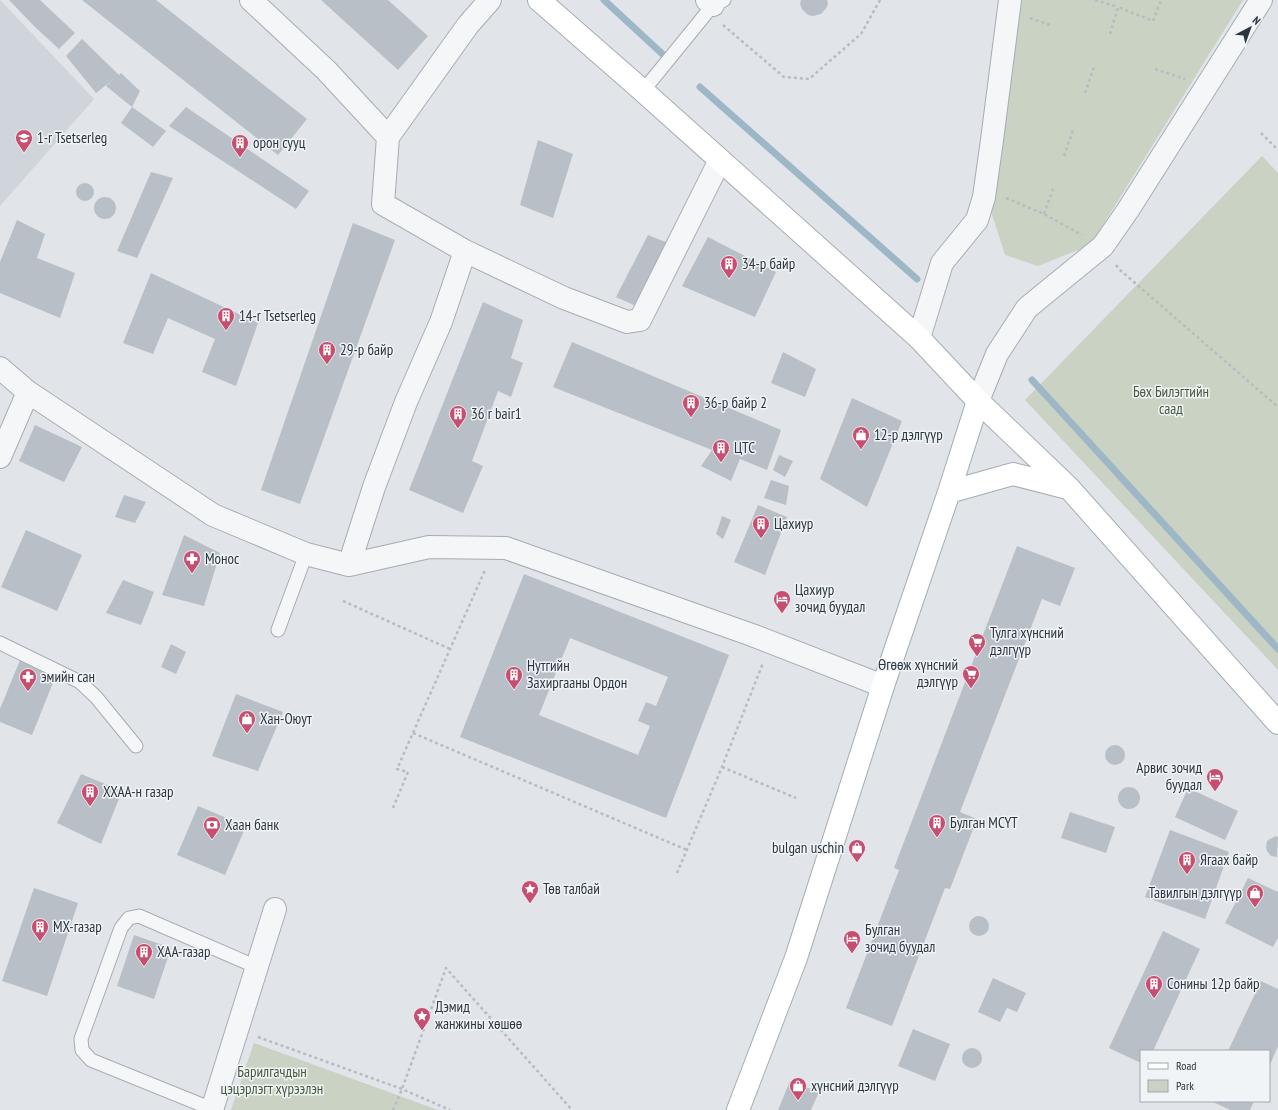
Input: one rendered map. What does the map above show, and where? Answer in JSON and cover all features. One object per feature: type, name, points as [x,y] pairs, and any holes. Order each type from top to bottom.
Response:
[{"type":"street","points":[[251,0],[326,70],[388,137]]},
{"type":"street","points":[[490,0],[468,25],[388,137],[383,204],[465,251],[564,298],[627,322],[640,320],[720,160]]},
{"type":"street","points":[[539,0],[919,338],[978,401],[1069,488],[1278,723]]},
{"type":"street","points":[[919,338],[942,263],[977,220],[984,197],[1010,0]]},
{"type":"street","points":[[738,1110],[796,958],[883,686],[949,492],[978,401],[997,354],[1027,308],[1103,246],[1128,210],[1205,86],[1261,0]]},
{"type":"street","points":[[350,565],[374,487],[406,402],[441,322],[465,251]]},
{"type":"street","points":[[0,368],[28,392],[213,515],[306,554],[350,565],[429,547],[506,548],[771,642],[883,686]]},
{"type":"street","points":[[0,457],[28,392]]},
{"type":"street","points":[[949,492],[1013,474],[1069,488]]},
{"type":"street","points":[[212,1109],[275,909]]},
{"type":"lane","points":[[643,91],[713,4]]},
{"type":"lane","points":[[278,630],[306,554]]},
{"type":"lane","points":[[0,643],[80,682],[96,697],[136,746]]},
{"type":"lane","points":[[212,1109],[91,1060],[82,1050],[81,1039],[121,928],[129,918],[139,916],[257,967]]},
{"type":"path","points":[[713,4],[784,77],[809,79],[861,34],[880,0]]},
{"type":"path","points":[[1095,0],[1118,7],[1153,21],[1161,0]]},
{"type":"path","points":[[1110,34],[1118,7]]},
{"type":"path","points":[[1085,93],[1094,67]]},
{"type":"path","points":[[1155,69],[1205,86]]},
{"type":"path","points":[[1064,156],[1073,130]]},
{"type":"path","points":[[1261,133],[1278,150]]},
{"type":"path","points":[[984,189],[1044,214],[1103,246],[1120,270],[1278,407]]},
{"type":"path","points":[[1044,214],[1053,189]]},
{"type":"path","points":[[393,808],[408,772],[397,769],[494,548]]},
{"type":"path","points":[[343,601],[450,649]]},
{"type":"path","points":[[677,874],[722,767],[771,642]]},
{"type":"path","points":[[413,733],[687,850]]},
{"type":"path","points":[[722,767],[796,798]]},
{"type":"path","points":[[393,1110],[446,968],[572,1110]]},
{"type":"path","points":[[237,1030],[402,1089],[450,1110]]},
{"type":"shaded area","name":"1-r Tsetserleg","points":[[0,0],[94,99],[0,206]]},
{"type":"green space","points":[[1021,0],[1243,0],[1101,228],[1103,240],[1038,266],[1005,255],[984,189]]},
{"type":"green space","name":"Бөх Билэгтийн саад","points":[[1262,156],[1278,173],[1278,670],[1025,400]]},
{"type":"green space","name":"Барилгачдын цэцэрлэгт хүрээлэн","points":[[254,1043],[438,1110],[231,1110]]},
{"type":"building","points":[[9,0],[40,0],[75,33],[59,49]]},
{"type":"building","points":[[82,0],[156,0],[307,119],[278,155]]},
{"type":"building","points":[[321,0],[388,0],[428,36],[398,70]]},
{"type":"building","points":[[801,0],[827,0],[828,3],[827,7],[821,14],[813,16],[808,15],[802,9],[800,4]]},
{"type":"building","points":[[82,39],[119,75],[121,73],[140,91],[132,107],[106,86],[114,79],[96,93],[66,56]]},
{"type":"building","points":[[132,107],[166,131],[153,147],[121,123]]},
{"type":"building","name":"орон сууц","points":[[186,107],[309,191],[296,209],[169,126]]},
{"type":"building","points":[[538,140],[573,154],[553,218],[520,205]]},
{"type":"building","points":[[151,172],[173,178],[137,258],[117,251]]},
{"type":"building","points":[[85,183],[91,186],[94,192],[91,198],[85,201],[79,198],[76,192],[79,186]]},
{"type":"building","points":[[105,197],[113,200],[116,208],[113,216],[105,219],[97,216],[94,208],[97,200]]},
{"type":"building","points":[[17,220],[45,234],[37,258],[75,273],[60,318],[0,293],[0,262]]},
{"type":"building","name":"29-р байр","points":[[353,223],[395,240],[300,504],[261,490]]},
{"type":"building","points":[[648,235],[668,243],[636,306],[616,297]]},
{"type":"building","name":"34-р байр","points":[[708,237],[776,272],[755,317],[682,286]]},
{"type":"building","name":"14-r Tsetserleg","points":[[151,273],[258,323],[236,386],[202,372],[215,339],[168,318],[153,354],[123,343]]},
{"type":"building","name":"36 r bair1","points":[[483,302],[523,320],[511,358],[523,363],[511,397],[498,391],[472,461],[483,466],[463,513],[409,490]]},
{"type":"building","name":"36-р байр 2","points":[[572,342],[781,430],[767,470],[740,459],[731,481],[701,466],[712,450],[553,387]]},
{"type":"building","points":[[783,352],[816,369],[805,397],[771,383]]},
{"type":"building","name":"12-р дэлгүүр","points":[[852,398],[902,421],[867,507],[820,479]]},
{"type":"building","points":[[35,425],[82,447],[64,482],[19,461]]},
{"type":"building","points":[[779,455],[793,461],[785,477],[773,470]]},
{"type":"building","name":"Цахиур","points":[[771,480],[789,486],[786,505],[764,498]]},
{"type":"building","points":[[124,495],[146,502],[135,523],[115,517]]},
{"type":"building","name":"Цахиур","points":[[758,505],[787,517],[765,575],[734,562]]},
{"type":"building","points":[[722,516],[731,520],[723,539],[716,534]]},
{"type":"building","points":[[26,530],[82,555],[57,611],[1,587]]},
{"type":"building","name":"Монос","points":[[184,535],[220,553],[204,606],[162,595]]},
{"type":"building","points":[[1017,546],[1075,568],[1060,606],[1042,599],[960,812],[977,819],[950,889],[945,888],[892,1026],[846,1008],[899,870],[894,868]]},
{"type":"building","name":"Нутгийн Захиргааны Ордон","points":[[524,574],[729,655],[666,818],[460,737]],"holes":[[[570,638],[668,677],[656,706],[646,702],[638,721],[650,726],[638,755],[539,715]]]},
{"type":"building","points":[[123,580],[154,592],[141,625],[106,613]]},
{"type":"building","points":[[171,644],[186,652],[176,674],[161,667]]},
{"type":"building","name":"эмийн сан","points":[[20,660],[56,675],[32,735],[0,722],[0,709]]},
{"type":"building","name":"Хан-Оюут","points":[[236,694],[283,712],[258,771],[212,756]]},
{"type":"building","points":[[1115,745],[1122,748],[1125,755],[1122,762],[1115,765],[1108,762],[1105,755],[1108,748]]},
{"type":"building","name":"ХХАА-н газар","points":[[81,774],[122,791],[101,844],[57,823]]},
{"type":"building","points":[[1129,787],[1137,790],[1140,798],[1137,806],[1129,809],[1121,806],[1118,798],[1121,790]]},
{"type":"building","points":[[1188,788],[1238,811],[1225,840],[1175,817]]},
{"type":"building","name":"Хаан банк","points":[[198,806],[246,826],[225,875],[177,855]]},
{"type":"building","points":[[1070,812],[1115,827],[1106,853],[1061,838]]},
{"type":"building","name":"Ягаах байр","points":[[1170,830],[1229,852],[1205,919],[1145,897]]},
{"type":"building","points":[[1276,836],[1278,837],[1277,857],[1271,856],[1266,848],[1267,841]]},
{"type":"building","name":"Тавилгын дэлгүүр","points":[[1248,878],[1278,892],[1278,938],[1273,947],[1225,923]]},
{"type":"building","name":"МХ-газар","points":[[34,888],[78,903],[47,996],[2,981]]},
{"type":"building","points":[[979,916],[986,919],[989,926],[986,933],[979,936],[972,933],[969,926],[972,919]]},
{"type":"building","name":"Сонины 12р байр","points":[[1163,931],[1200,949],[1153,1050],[1140,1050],[1140,1063],[1109,1048]]},
{"type":"building","name":"ХАА-газар","points":[[134,935],[171,948],[154,999],[117,986]]},
{"type":"building","points":[[993,978],[1026,993],[1017,1012],[1007,1008],[1000,1022],[978,1012]]},
{"type":"building","points":[[1261,981],[1278,989],[1278,1046],[1270,1065],[1270,1050],[1228,1050]]},
{"type":"building","points":[[913,1029],[950,1044],[935,1081],[898,1066]]},
{"type":"building","points":[[972,1048],[979,1051],[982,1058],[979,1065],[972,1068],[965,1065],[962,1058],[965,1051]]},
{"type":"building","name":"хүнсний дэлгүүр","points":[[790,1081],[819,1092],[811,1110],[778,1110]]},
{"type":"building","points":[[1213,1102],[1254,1102],[1250,1110],[1230,1110]]},
{"type":"waterway","points":[[604,0],[670,61]]},
{"type":"waterway","points":[[700,87],[917,279]]},
{"type":"waterway","points":[[1032,380],[1278,649]]},
{"type":"place","name":"1-r Tsetserleg","points":[[24,153]]},
{"type":"place","name":"орон сууц","points":[[240,158]]},
{"type":"place","name":"34-р байр","points":[[729,279]]},
{"type":"place","name":"14-r Tsetserleg","points":[[226,331]]},
{"type":"place","name":"29-р байр","points":[[327,365]]},
{"type":"place","name":"36-р байр 2","points":[[691,418]]},
{"type":"place","name":"36 r bair1","points":[[458,429]]},
{"type":"place","name":"12-р дэлгүүр","points":[[861,450]]},
{"type":"place","name":"ЦТС","points":[[721,463]]},
{"type":"place","name":"Цахиур","points":[[761,539]]},
{"type":"place","name":"Монос","points":[[192,574]]},
{"type":"place","name":"Цахиур зочид буудал","points":[[782,614]]},
{"type":"place","name":"Тулга хүнсний дэлгүүр","points":[[977,657]]},
{"type":"place","name":"Өгөөж хүнсний дэлгүүр","points":[[971,689]]},
{"type":"place","name":"Нутгийн Захиргааны Ордон","points":[[514,690]]},
{"type":"place","name":"эмийн сан","points":[[28,692]]},
{"type":"place","name":"Хан-Оюут","points":[[247,734]]},
{"type":"place","name":"Арвис зочид буудал","points":[[1215,792]]},
{"type":"place","name":"ХХАА-н газар","points":[[90,807]]},
{"type":"place","name":"Булган МСҮТ","points":[[937,838]]},
{"type":"place","name":"Хаан банк","points":[[212,840]]},
{"type":"place","name":"bulgan uschin","points":[[857,863]]},
{"type":"place","name":"Ягаах байр","points":[[1187,875]]},
{"type":"place","name":"Төв талбай","points":[[530,904]]},
{"type":"place","name":"Тавилгын дэлгүүр","points":[[1255,908]]},
{"type":"place","name":"МХ-газар","points":[[40,942]]},
{"type":"place","name":"Булган зочид буудал","points":[[852,954]]},
{"type":"place","name":"ХАА-газар","points":[[144,967]]},
{"type":"place","name":"Сонины 12р байр","points":[[1154,999]]},
{"type":"place","name":"Дэмид жанжины хөшөө","points":[[422,1031]]},
{"type":"place","name":"хүнсний дэлгүүр","points":[[798,1101]]}]
